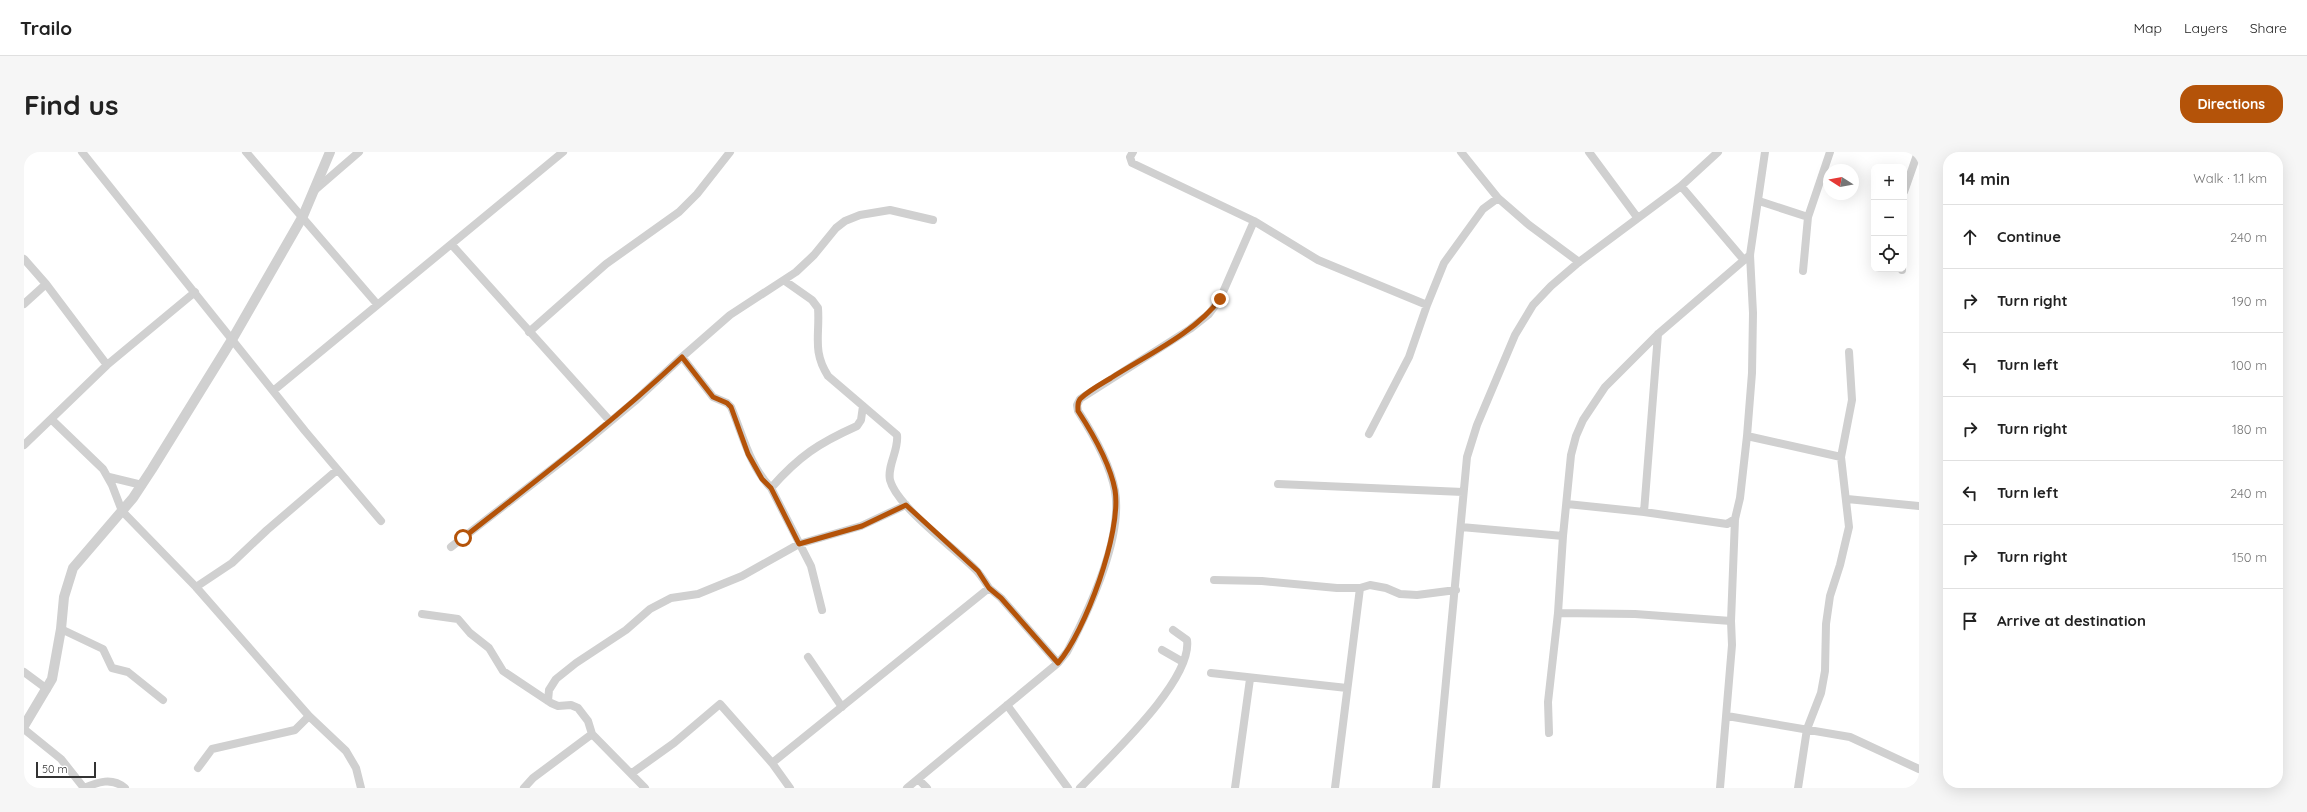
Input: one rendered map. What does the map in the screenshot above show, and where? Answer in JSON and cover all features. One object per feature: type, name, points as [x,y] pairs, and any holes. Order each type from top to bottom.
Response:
[{"type":"street","points":[[82,152],[233,338],[273,391],[337,470],[381,521]]},
{"type":"street","points":[[246,152],[377,304]]},
{"type":"street","points":[[24,726],[47,689],[55,668],[64,597],[73,568],[142,486],[233,338],[302,216],[330,152]]},
{"type":"street","points":[[314,190],[359,152]]},
{"type":"street","points":[[273,391],[563,152]]},
{"type":"street","points":[[529,332],[606,264],[679,212],[698,194],[730,152]]},
{"type":"street","points":[[1133,152],[1130,157],[1132,163],[1254,221],[1318,260],[1427,305]]},
{"type":"street","points":[[1461,152],[1498,198],[1529,225],[1579,262]]},
{"type":"street","points":[[1588,152],[1637,217]]},
{"type":"street","points":[[1436,788],[1456,590],[1467,457],[1477,425],[1515,335],[1533,305],[1551,286],[1637,217],[1681,186],[1718,152]]},
{"type":"street","points":[[1720,788],[1732,645],[1731,621],[1735,519],[1740,498],[1748,436],[1753,313],[1747,257],[1759,201],[1765,152]]},
{"type":"street","points":[[1803,271],[1808,217],[1830,152]]},
{"type":"street","points":[[1907,183],[1918,152]]},
{"type":"street","points":[[1681,186],[1747,257]]},
{"type":"street","points":[[1370,434],[1409,357],[1427,305],[1444,263],[1483,209],[1498,198]]},
{"type":"street","points":[[1759,201],[1808,217]]},
{"type":"street","points":[[451,547],[580,447],[635,401],[682,357],[730,316],[785,281],[814,255],[836,228],[860,215],[890,210],[933,220]]},
{"type":"street","points":[[906,788],[1058,663],[1067,652],[1103,571],[1114,528],[1115,490],[1108,468],[1078,411],[1077,404],[1080,399],[1190,329],[1209,314],[1220,299],[1254,221]]},
{"type":"street","points":[[452,245],[610,421]]},
{"type":"street","points":[[1549,733],[1548,702],[1558,613],[1563,536],[1571,456],[1583,420],[1605,387],[1658,334],[1747,257]]},
{"type":"street","points":[[24,259],[46,284],[107,365]]},
{"type":"street","points":[[785,281],[812,300],[818,308],[816,344],[823,368],[828,376],[897,435],[898,441],[889,476],[891,482],[906,505],[978,571],[989,588],[1001,598],[1058,663]]},
{"type":"street","points":[[24,304],[46,284]]},
{"type":"street","points":[[24,445],[107,365],[195,292]]},
{"type":"street","points":[[1644,512],[1658,334]]},
{"type":"street","points":[[1798,788],[1807,729],[1821,693],[1825,671],[1828,610],[1849,527],[1841,457],[1852,400],[1849,352]]},
{"type":"street","points":[[682,357],[713,397],[727,403],[731,407],[748,454],[762,479],[771,488],[813,574],[822,610]]},
{"type":"street","points":[[771,488],[789,468],[810,450],[857,426],[861,420],[862,406]]},
{"type":"street","points":[[51,419],[94,460],[109,477],[122,511],[196,587],[308,716],[353,760],[360,785],[352,788]]},
{"type":"street","points":[[1748,436],[1841,457]]},
{"type":"street","points":[[196,587],[232,563],[267,530],[337,470]]},
{"type":"street","points":[[109,477],[142,486]]},
{"type":"street","points":[[1278,484],[1463,492]]},
{"type":"street","points":[[1847,499],[1919,506]]},
{"type":"street","points":[[1567,504],[1644,512],[1727,524],[1735,519]]},
{"type":"street","points":[[548,701],[549,690],[556,679],[576,663],[626,630],[650,609],[671,598],[698,594],[742,576],[799,544],[862,526],[906,505]]},
{"type":"street","points":[[1461,527],[1563,536]]},
{"type":"street","points":[[1214,580],[1262,581],[1318,587],[1360,588],[1370,585],[1386,588],[1400,594],[1417,595],[1456,590]]},
{"type":"street","points":[[772,763],[989,588]]},
{"type":"street","points":[[1335,788],[1360,588]]},
{"type":"street","points":[[1558,613],[1635,614],[1731,621]]},
{"type":"street","points":[[422,614],[458,619],[470,633],[486,644],[503,671],[558,706],[571,705],[578,708],[588,721],[592,734],[632,773],[645,788]]},
{"type":"street","points":[[61,628],[103,649],[112,668],[128,672],[163,700]]},
{"type":"street","points":[[1080,788],[1156,707],[1183,662],[1188,646],[1187,640],[1173,630]]},
{"type":"street","points":[[1162,650],[1183,662]]},
{"type":"street","points":[[808,657],[842,707]]},
{"type":"street","points":[[24,672],[47,689]]},
{"type":"street","points":[[1211,673],[1250,679],[1347,688]]},
{"type":"street","points":[[1235,788],[1250,679]]},
{"type":"street","points":[[632,773],[674,743],[720,704],[772,763],[790,788]]},
{"type":"street","points":[[1007,705],[1068,788]]},
{"type":"street","points":[[198,768],[212,749],[295,730],[308,716]]},
{"type":"street","points":[[1727,716],[1850,737],[1919,769]]},
{"type":"street","points":[[24,730],[61,760],[84,788],[98,782],[111,781],[125,788]]},
{"type":"street","points":[[524,788],[533,778],[592,734]]},
{"type":"street","points":[[918,779],[927,788]]},
{"type":"route","points":[[463,538],[547,471],[580,447],[635,401],[682,357],[713,397],[727,403],[731,407],[748,454],[762,479],[771,488],[799,544],[862,526],[906,505],[978,571],[989,588],[1001,598],[1058,663],[1067,652],[1074,639],[1105,565],[1114,528],[1115,490],[1108,468],[1088,426],[1078,411],[1077,404],[1080,399],[1106,381],[1190,329],[1209,314],[1220,299]]}]
